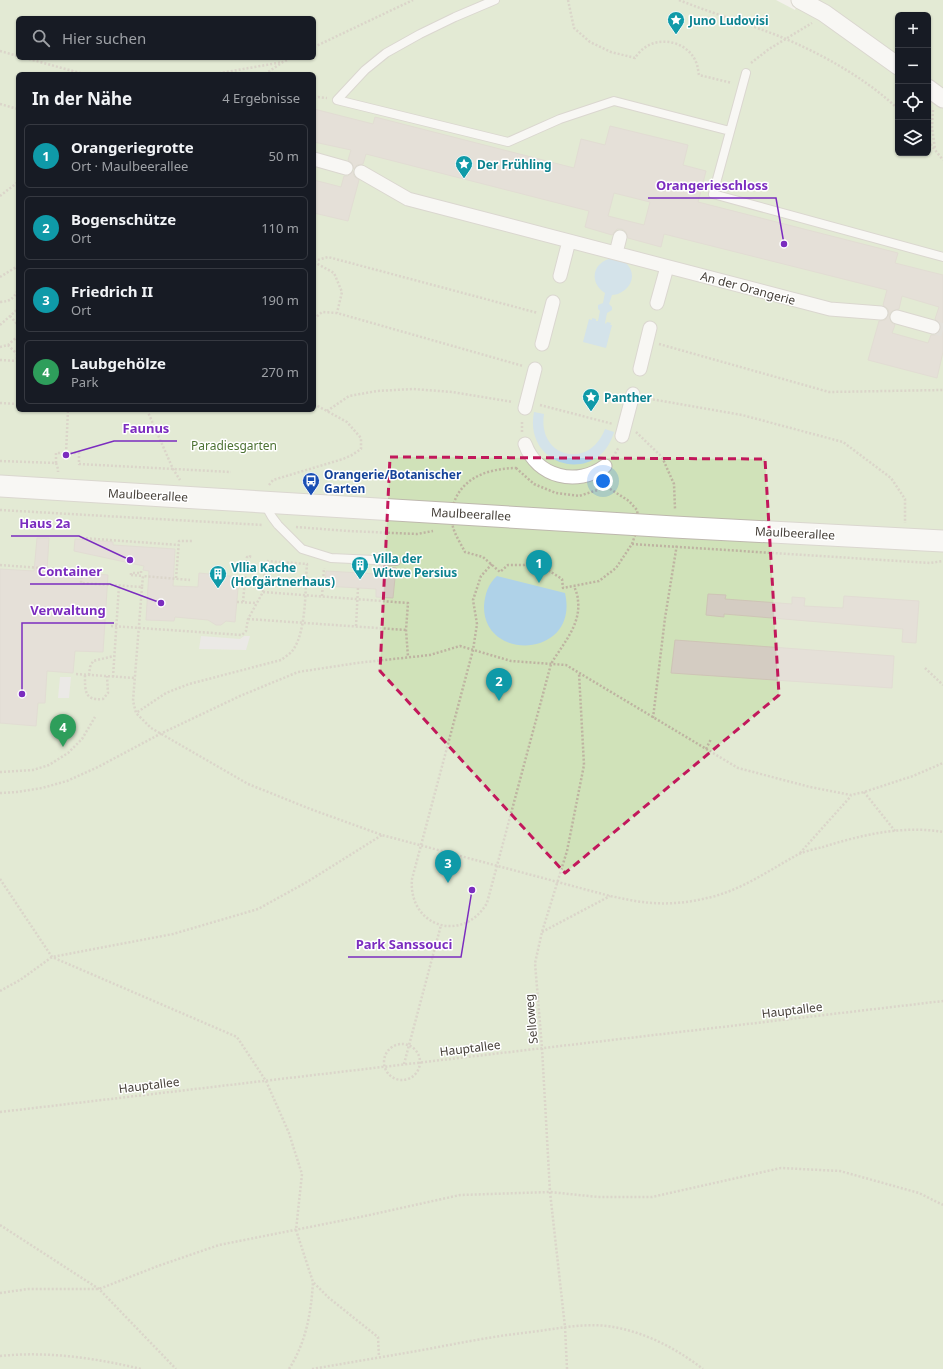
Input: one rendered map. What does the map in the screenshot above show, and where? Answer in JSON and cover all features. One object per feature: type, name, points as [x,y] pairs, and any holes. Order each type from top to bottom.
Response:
[{"type":"street","points":[[800,0],[824,13],[895,64]]},
{"type":"street","points":[[316,160],[346,168]]},
{"type":"street","name":"An der Orangerie","points":[[361,172],[408,199],[830,309],[881,313]]},
{"type":"street","points":[[616,253],[620,237]]},
{"type":"street","points":[[560,276],[570,241]]},
{"type":"street","points":[[657,303],[667,267]]},
{"type":"street","points":[[542,344],[553,302]]},
{"type":"street","points":[[897,317],[933,327]]},
{"type":"street","points":[[640,369],[649,335]]},
{"type":"street","points":[[526,405],[535,369]]},
{"type":"street","points":[[624,431],[633,394]]},
{"type":"street","points":[[524,452],[533,459],[540,472],[549,472],[560,480],[578,482],[604,476]]},
{"type":"street","name":"Maulbeerallee","points":[[0,486],[943,541]]},
{"type":"lane","points":[[495,0],[455,16],[386,53],[365,70],[337,100],[508,142],[560,119],[614,101],[730,131]]},
{"type":"lane","points":[[746,73],[713,194],[943,257]]},
{"type":"lane","points":[[264,502],[278,525],[302,548],[331,558],[396,561]]},
{"type":"path","points":[[316,46],[413,0]]},
{"type":"path","points":[[568,0],[574,28],[590,42],[611,52],[635,58],[643,48],[654,43],[667,41],[679,44],[689,52],[696,62],[699,75],[743,86]]},
{"type":"path","points":[[679,0],[786,39],[838,65],[876,90],[895,106]]},
{"type":"path","points":[[746,73],[749,66],[756,58],[815,20]]},
{"type":"path","points":[[0,51],[16,55]]},
{"type":"path","points":[[32,60],[77,72]]},
{"type":"path","points":[[268,72],[287,60]]},
{"type":"path","points":[[226,72],[283,62]]},
{"type":"path","points":[[935,149],[932,127],[936,94]]},
{"type":"path","points":[[0,104],[16,108]]},
{"type":"path","points":[[931,144],[943,160]]},
{"type":"path","points":[[0,196],[16,184]]},
{"type":"path","points":[[316,260],[328,257],[550,316]]},
{"type":"path","points":[[316,262],[334,273],[342,292],[337,313]]},
{"type":"path","points":[[0,277],[16,267]]},
{"type":"path","points":[[0,302],[12,299],[16,296]]},
{"type":"path","points":[[0,325],[16,312]]},
{"type":"path","points":[[316,317],[322,312],[337,313],[535,369]]},
{"type":"path","points":[[10,316],[16,323]]},
{"type":"path","points":[[649,335],[829,392],[943,390]]},
{"type":"path","points":[[0,347],[8,345],[16,338]]},
{"type":"path","points":[[8,345],[16,353]]},
{"type":"path","points":[[0,360],[16,361]]},
{"type":"path","points":[[327,412],[349,396],[377,391],[413,389],[452,392],[515,402],[624,431],[637,432],[662,457],[674,484],[674,526]]},
{"type":"path","points":[[633,394],[647,398],[742,415],[843,442],[892,478],[905,498],[906,518],[902,539]]},
{"type":"path","points":[[0,403],[16,404]]},
{"type":"path","points":[[264,502],[266,488],[273,480],[343,459],[352,455],[361,448],[361,438],[347,422],[316,405]]},
{"type":"path","points":[[524,452],[521,428],[526,405]]},
{"type":"path","points":[[66,453],[68,412]]},
{"type":"path","points":[[148,412],[173,469],[194,497]]},
{"type":"path","points":[[604,476],[617,452],[624,431]]},
{"type":"path","points":[[0,461],[56,464],[56,453],[79,453],[78,464],[231,472]]},
{"type":"path","points":[[0,510],[278,525],[348,531],[417,534],[439,530]]},
{"type":"path","points":[[446,529],[453,528]]},
{"type":"path","points":[[82,538],[179,545]]},
{"type":"path","points":[[176,578],[179,541],[192,541]]},
{"type":"path","points":[[632,544],[930,563],[943,562]]},
{"type":"path","points":[[653,718],[665,618],[676,548]]},
{"type":"path","points":[[243,602],[247,557],[250,557],[250,555]]},
{"type":"path","points":[[111,626],[242,635],[246,630],[248,619],[263,592],[266,561],[307,564],[302,623],[298,640],[292,651],[281,660],[189,684],[166,693],[136,713]]},
{"type":"path","points":[[492,564],[481,576],[473,600],[477,624],[473,650],[412,879],[412,894],[419,910],[432,922],[440,925],[452,926],[470,922],[482,911],[487,903],[551,664],[568,638],[578,614],[578,601],[574,586]]},
{"type":"path","points":[[0,565],[82,571],[81,583],[142,588]]},
{"type":"path","points":[[322,596],[325,566],[329,566]]},
{"type":"path","points":[[141,570],[140,573],[131,573],[131,575],[190,580]]},
{"type":"path","points":[[143,576],[133,701],[136,713],[151,728],[160,734],[248,784],[382,835],[610,896],[644,903],[677,903],[708,898],[736,888],[760,877],[799,855],[850,838],[895,831],[933,830],[943,832]]},
{"type":"path","points":[[113,677],[119,586]]},
{"type":"path","points":[[356,626],[358,588]]},
{"type":"path","points":[[263,592],[408,603],[406,630],[408,657]]},
{"type":"path","points":[[237,602],[256,603]]},
{"type":"path","points":[[248,619],[406,630]]},
{"type":"path","points":[[0,793],[42,788],[67,781],[240,696],[298,672],[357,663],[430,655],[460,646],[511,661],[566,665],[738,768],[810,787],[851,795],[913,776],[943,763]]},
{"type":"path","points":[[89,675],[90,667],[93,661],[114,656]]},
{"type":"path","points":[[925,668],[943,684]]},
{"type":"path","name":"Selloweg","points":[[567,1369],[565,1327],[550,1192],[542,1048],[535,963],[556,881],[567,851],[584,765],[580,673]]},
{"type":"path","points":[[76,674],[135,678]]},
{"type":"path","points":[[85,674],[85,688],[90,698],[94,700],[103,699],[108,693],[107,676]]},
{"type":"path","points":[[0,772],[33,770],[49,765],[68,753],[82,739],[95,717]]},
{"type":"path","points":[[706,749],[711,739]]},
{"type":"path","points":[[864,792],[895,831]]},
{"type":"path","points":[[799,855],[851,795]]},
{"type":"path","points":[[0,991],[20,980],[52,957],[173,934],[258,908],[307,882],[382,835]]},
{"type":"path","points":[[0,879],[52,957],[237,1037],[266,1081],[289,1133],[302,1174],[296,1230],[313,1282],[309,1321],[297,1357],[289,1369]]},
{"type":"path","points":[[542,932],[610,896]]},
{"type":"path","points":[[404,1064],[440,925]]},
{"type":"path","name":"Hauptallee","points":[[0,1112],[943,1001]]},
{"type":"path","points":[[398,1044],[409,1045],[415,1049],[420,1063],[415,1075],[404,1080],[393,1077],[388,1073],[385,1067],[385,1056],[388,1051],[398,1044]]},
{"type":"path","points":[[0,1293],[28,1289],[98,1289],[219,1245],[296,1230],[460,1194],[550,1192],[598,1197],[652,1197],[781,1168],[840,1171],[919,1193],[943,1205]]},
{"type":"path","points":[[0,1225],[98,1289],[176,1369]]},
{"type":"path","points":[[313,1282],[329,1298],[378,1338],[379,1357]]},
{"type":"path","points":[[312,1369],[491,1336],[565,1327],[606,1326],[632,1331],[658,1340],[703,1369]]},
{"type":"path","points":[[0,1356],[16,1354],[76,1356],[106,1360],[141,1369]]},
{"type":"highlighted area","points":[[390,457],[765,459],[779,695],[565,873],[380,671]]},
{"type":"green space","name":"Paradiesgarten","points":[[0,0],[776,0],[795,10],[799,0],[943,0],[943,1369],[0,1369]]},
{"type":"shaded area","points":[[201,636],[240,639],[244,636],[250,636],[246,650],[199,649]]},
{"type":"shaded area","points":[[60,677],[71,677],[69,698],[58,698]]},
{"type":"water","points":[[614,258],[626,263],[630,268],[632,279],[627,288],[622,292],[612,295],[609,304],[612,307],[612,310],[607,313],[605,323],[611,323],[610,325],[612,325],[606,348],[583,342],[589,319],[592,320],[592,318],[598,321],[600,311],[598,309],[598,305],[603,303],[605,293],[596,283],[595,272],[602,263]]},
{"type":"water","points":[[534,412],[544,414],[544,429],[548,440],[556,449],[566,453],[577,454],[588,450],[597,442],[605,429],[614,432],[606,449],[594,460],[579,464],[564,463],[551,457],[540,446],[534,431]]},
{"type":"water","points":[[497,576],[565,593],[566,615],[559,630],[546,641],[530,645],[513,644],[498,637],[488,624],[484,606],[485,597],[491,582]]},
{"type":"building","points":[[316,110],[373,124],[375,117],[574,168],[581,139],[605,145],[610,126],[688,145],[683,165],[706,171],[698,202],[898,253],[895,263],[943,275],[943,352],[937,378],[868,360],[879,321],[885,320],[889,314],[888,309],[883,305],[887,290],[664,234],[661,247],[628,238],[626,232],[622,229],[617,229],[612,235],[585,227],[589,211],[366,154],[363,164],[357,165],[354,169],[352,163],[348,160],[351,150],[316,142]],"holes":[[[614,193],[650,202],[644,225],[608,216]],[[902,296],[939,307],[935,319],[941,325],[941,330],[935,335],[931,335],[928,343],[892,333],[895,325],[891,322],[889,315],[892,311],[899,309]]]},
{"type":"building","points":[[353,171],[354,176],[359,180],[348,221],[316,213],[316,181],[341,187],[344,176],[348,176]]},
{"type":"building","points":[[37,538],[49,538],[47,570],[108,575],[103,652],[75,651],[73,673],[47,671],[45,703],[38,703],[36,726],[0,723],[0,569],[34,571]]},
{"type":"building","points":[[75,539],[113,542],[113,545],[175,549],[173,586],[198,587],[199,573],[239,577],[235,622],[226,621],[221,625],[216,625],[208,620],[175,617],[174,621],[146,620],[149,571],[143,570],[144,566],[74,551]]},
{"type":"building","name":"Villa der Witwe Persius","points":[[378,566],[396,568],[393,598],[376,597],[376,589],[325,586],[326,571],[377,574]]},
{"type":"building","points":[[708,594],[726,595],[725,599],[792,604],[792,597],[805,598],[804,606],[843,608],[844,596],[919,601],[916,643],[902,642],[903,629],[724,614],[724,617],[706,615]]},
{"type":"building","points":[[675,640],[894,656],[892,688],[671,673]]},
{"type":"tunnel","points":[[933,327],[943,330]]},
{"type":"place","name":"Juno Ludovisi","points":[[676,35]]},
{"type":"place","name":"Der Frühling","points":[[464,179]]},
{"type":"place","name":"Orangerieschloss","points":[[784,244]]},
{"type":"place","name":"Panther","points":[[591,412]]},
{"type":"place","name":"Faunus","points":[[66,455]]},
{"type":"place","name":"Orangerie/Botanischer Garten","points":[[311,496]]},
{"type":"place","name":"Haus 2a","points":[[130,560]]},
{"type":"place","name":"Villa der Witwe Persius","points":[[360,580]]},
{"type":"place","name":"Orangeriegrotte","points":[[539,583]]},
{"type":"place","name":"Vllia Kache (Hofgärtnerhaus)","points":[[218,589]]},
{"type":"place","name":"Container","points":[[161,603]]},
{"type":"place","name":"Verwaltung","points":[[22,694]]},
{"type":"place","name":"Bogenschütze","points":[[499,701]]},
{"type":"place","name":"Laubgehölze","points":[[63,747]]},
{"type":"place","name":"Friedrich II","points":[[448,883]]},
{"type":"place","name":"Park Sanssouci","points":[[472,890]]}]
